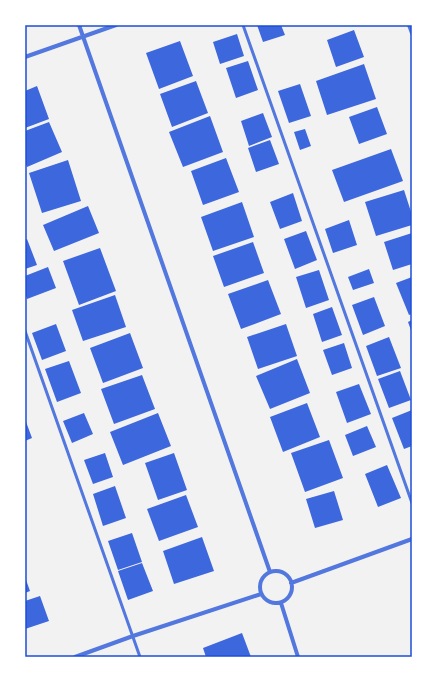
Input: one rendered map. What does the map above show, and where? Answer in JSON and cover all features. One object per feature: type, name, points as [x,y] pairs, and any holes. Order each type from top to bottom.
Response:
[{"type":"street","points":[[79,25],[270,572]]},
{"type":"street","points":[[25,57],[116,25]]},
{"type":"street","points":[[409,25],[412,33]]},
{"type":"street","points":[[291,583],[412,539]]},
{"type":"street","points":[[270,572],[281,572],[285,574],[291,583],[291,593],[285,601],[280,603],[271,603],[261,594],[260,583],[262,578],[270,572]]},
{"type":"street","points":[[76,657],[133,636],[261,594]]},
{"type":"street","points":[[280,603],[298,657]]},
{"type":"lane","points":[[243,25],[412,503]]},
{"type":"lane","points":[[25,331],[140,657]]},
{"type":"building","points":[[257,25],[281,25],[285,35],[263,42]]},
{"type":"building","points":[[354,30],[364,57],[336,67],[327,40]]},
{"type":"building","points":[[237,34],[244,56],[220,64],[213,42]]},
{"type":"building","points":[[180,41],[193,76],[159,89],[146,53]]},
{"type":"building","points":[[248,61],[258,90],[236,98],[226,68]]},
{"type":"building","points":[[364,64],[376,99],[327,115],[316,81]]},
{"type":"building","points":[[196,81],[208,113],[172,127],[160,94]]},
{"type":"building","points":[[300,84],[311,116],[289,123],[278,91]]},
{"type":"building","points":[[37,86],[49,119],[25,128],[25,91]]},
{"type":"building","points":[[377,107],[387,134],[359,144],[349,117]]},
{"type":"building","points":[[263,113],[272,137],[249,146],[241,121]]},
{"type":"building","points":[[210,116],[223,152],[183,167],[169,132]]},
{"type":"building","points":[[49,122],[62,152],[27,167],[25,162],[25,131]]},
{"type":"building","points":[[305,129],[311,146],[300,150],[294,132]]},
{"type":"building","points":[[270,140],[279,164],[256,172],[248,148]]},
{"type":"building","points":[[391,149],[403,181],[344,202],[332,170]]},
{"type":"building","points":[[226,158],[239,192],[203,205],[191,171]]},
{"type":"building","points":[[68,160],[81,201],[42,213],[29,173]]},
{"type":"building","points":[[404,190],[412,215],[412,225],[376,236],[365,202]]},
{"type":"building","points":[[293,193],[302,221],[280,229],[270,202]]},
{"type":"building","points":[[242,202],[254,237],[213,251],[201,217]]},
{"type":"building","points":[[88,206],[99,233],[54,251],[43,225]]},
{"type":"building","points":[[349,220],[357,245],[333,253],[325,229]]},
{"type":"building","points":[[306,231],[317,260],[295,269],[284,239]]},
{"type":"building","points":[[412,233],[412,264],[393,270],[384,242]]},
{"type":"building","points":[[27,239],[37,265],[25,269],[25,240]]},
{"type":"building","points":[[253,242],[264,273],[224,287],[213,256]]},
{"type":"building","points":[[100,248],[116,291],[79,305],[63,261]]},
{"type":"building","points":[[48,267],[56,288],[27,299],[25,293],[25,276]]},
{"type":"building","points":[[369,269],[374,283],[353,290],[348,277]]},
{"type":"building","points":[[319,270],[329,300],[306,308],[296,277]]},
{"type":"building","points":[[412,277],[412,314],[409,315],[396,283]]},
{"type":"building","points":[[268,280],[281,314],[241,329],[228,294]]},
{"type":"building","points":[[115,295],[126,327],[83,341],[72,310]]},
{"type":"building","points":[[374,297],[385,326],[363,335],[352,305]]},
{"type":"building","points":[[332,307],[342,335],[322,342],[313,314]]},
{"type":"building","points":[[412,320],[412,333],[408,322]]},
{"type":"building","points":[[56,324],[66,351],[42,360],[32,333]]},
{"type":"building","points":[[286,324],[297,356],[258,369],[247,337]]},
{"type":"building","points":[[130,333],[143,368],[103,383],[90,348]]},
{"type":"building","points":[[389,337],[401,368],[377,376],[366,346]]},
{"type":"building","points":[[344,343],[352,368],[332,375],[323,350]]},
{"type":"building","points":[[297,359],[310,393],[270,409],[256,376]]},
{"type":"building","points":[[69,361],[81,393],[57,402],[45,369]]},
{"type":"building","points":[[400,371],[411,400],[389,408],[378,379]]},
{"type":"building","points":[[142,375],[155,409],[114,424],[101,389]]},
{"type":"building","points":[[359,384],[371,414],[347,423],[336,392]]},
{"type":"building","points":[[307,403],[320,437],[283,452],[270,417]]},
{"type":"building","points":[[412,410],[412,446],[404,449],[392,418]]},
{"type":"building","points":[[84,413],[93,434],[72,443],[63,421]]},
{"type":"building","points":[[158,413],[171,446],[123,465],[110,432]]},
{"type":"building","points":[[25,419],[32,438],[25,441]]},
{"type":"building","points":[[367,426],[376,447],[353,456],[345,435]]},
{"type":"building","points":[[329,440],[343,478],[305,492],[291,453]]},
{"type":"building","points":[[105,453],[113,477],[93,484],[84,460]]},
{"type":"building","points":[[174,453],[187,490],[158,500],[145,463]]},
{"type":"building","points":[[387,465],[401,498],[378,507],[365,474]]},
{"type":"building","points":[[115,486],[126,518],[103,526],[93,494]]},
{"type":"building","points":[[334,491],[343,520],[315,528],[306,499]]},
{"type":"building","points":[[186,495],[198,527],[159,541],[147,509]]},
{"type":"building","points":[[132,533],[142,562],[118,570],[108,541]]},
{"type":"building","points":[[202,537],[214,571],[174,584],[163,551]]},
{"type":"building","points":[[142,563],[153,591],[128,600],[118,571]]},
{"type":"building","points":[[25,577],[30,591],[25,593]]},
{"type":"building","points":[[40,596],[49,621],[25,629],[25,601]]},
{"type":"building","points":[[242,633],[251,657],[206,657],[203,648]]}]
